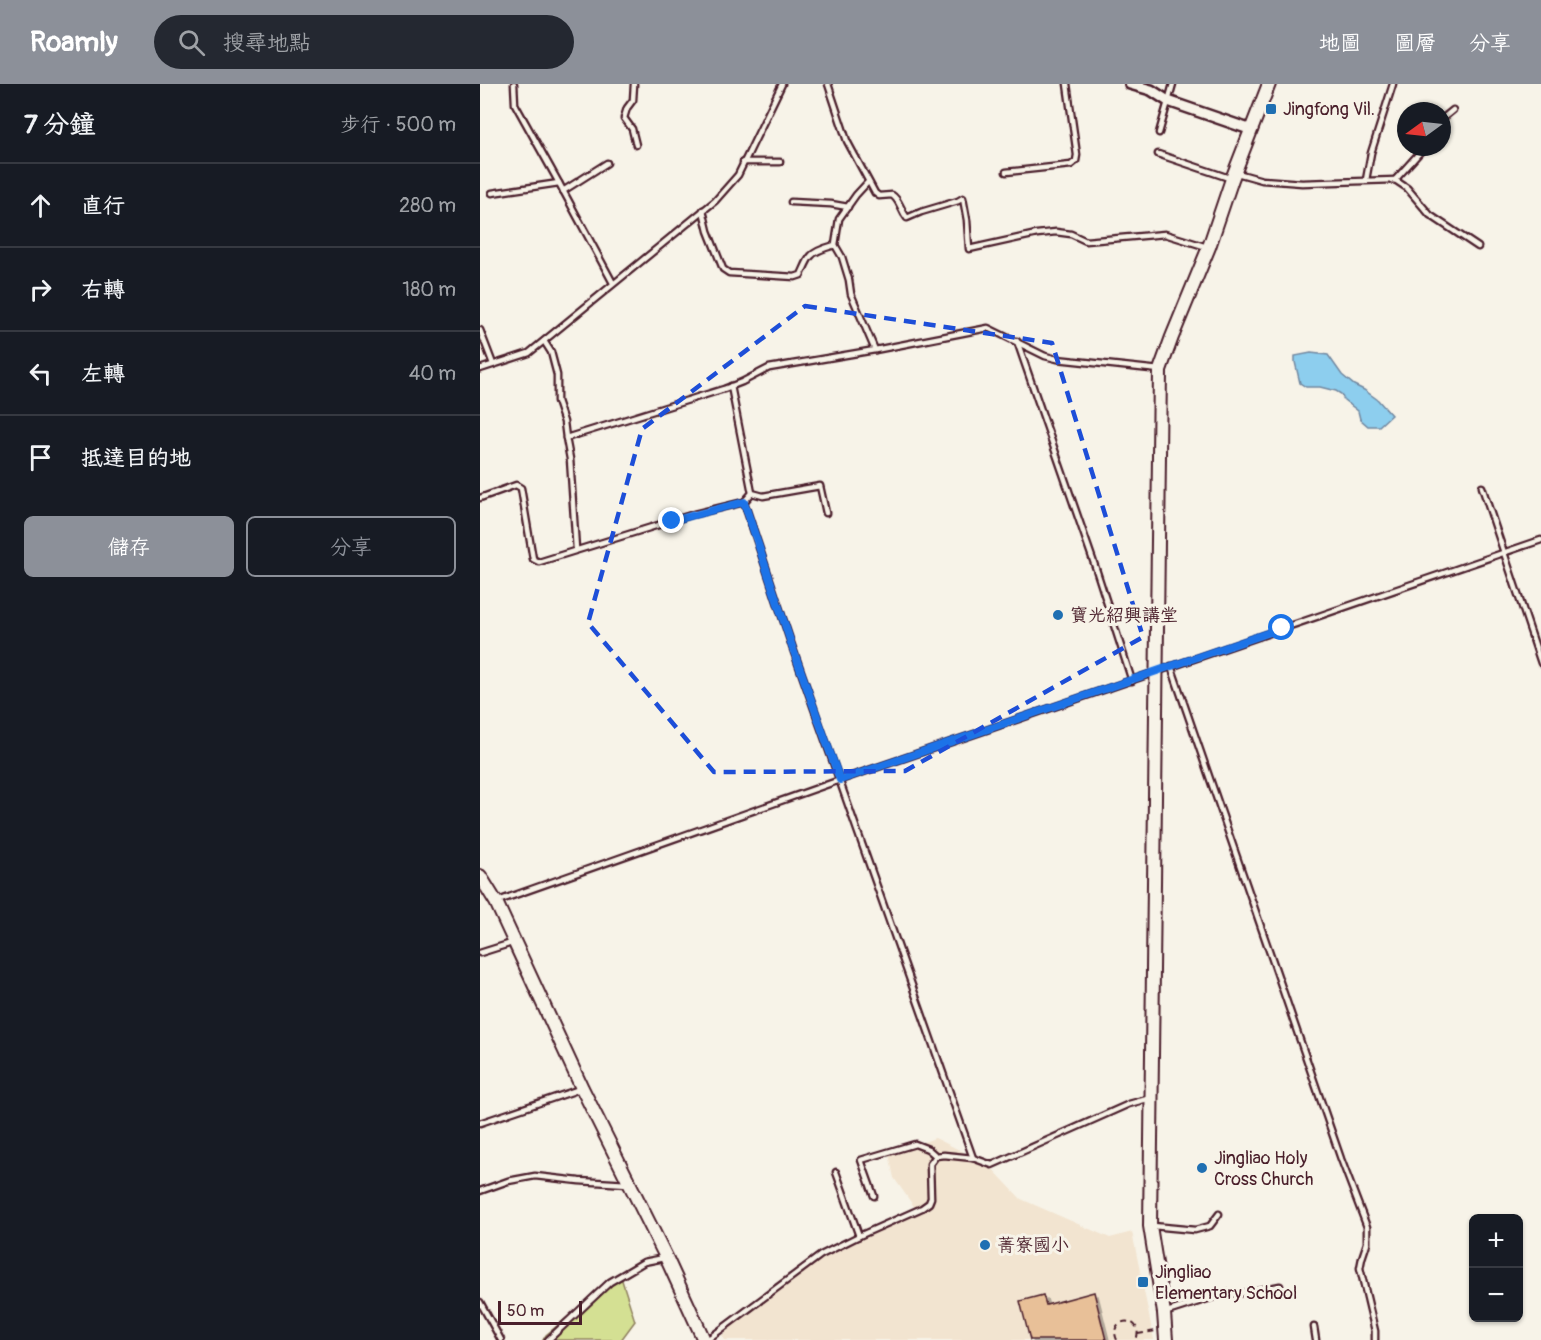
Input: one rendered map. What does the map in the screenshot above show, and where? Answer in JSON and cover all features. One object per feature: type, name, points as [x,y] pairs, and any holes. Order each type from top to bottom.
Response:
[{"type":"street","points":[[1130,84],[1152,87],[1168,101],[1251,130]]},
{"type":"street","points":[[1166,1334],[1150,1226],[1160,370],[1209,247],[1233,176],[1269,84]]},
{"type":"street","points":[[480,876],[496,902],[582,1088],[705,1340]]},
{"type":"lane","points":[[514,84],[515,104],[613,284]]},
{"type":"lane","points":[[634,84],[633,100],[624,118],[632,129],[636,145]]},
{"type":"lane","points":[[480,369],[529,353],[715,201],[738,175],[782,84]]},
{"type":"lane","points":[[828,84],[847,141],[875,194],[892,195],[897,198],[907,218],[963,198],[969,249],[1056,232],[1071,234],[1086,241],[1165,234],[1209,247]]},
{"type":"lane","points":[[1006,172],[1071,165],[1076,161],[1067,84]]},
{"type":"lane","points":[[1158,134],[1173,84]]},
{"type":"lane","points":[[1366,180],[1371,153],[1393,84]]},
{"type":"lane","points":[[1158,154],[1233,176],[1262,180],[1302,183],[1395,180],[1407,188],[1430,215],[1478,247]]},
{"type":"lane","points":[[1395,180],[1417,156]]},
{"type":"lane","points":[[743,162],[780,162]]},
{"type":"lane","points":[[563,191],[607,164]]},
{"type":"lane","points":[[868,182],[840,219],[835,244],[842,257],[851,294],[875,350]]},
{"type":"lane","points":[[492,193],[559,183]]},
{"type":"lane","points":[[791,202],[848,207]]},
{"type":"lane","points":[[704,210],[708,231],[723,269],[729,273],[795,277],[801,275],[813,254],[835,244]]},
{"type":"lane","points":[[566,438],[731,386],[769,368],[988,328],[1045,356],[1160,370]]},
{"type":"lane","points":[[480,330],[493,364]]},
{"type":"lane","points":[[1017,341],[1132,681]]},
{"type":"lane","points":[[544,342],[551,352],[557,375],[557,401],[564,422],[570,459],[576,549]]},
{"type":"lane","points":[[731,386],[752,493]]},
{"type":"lane","points":[[480,498],[516,485],[521,488],[533,558],[539,562],[694,514],[744,502],[752,493]]},
{"type":"lane","points":[[752,493],[763,496],[820,486],[826,513]]},
{"type":"lane","points":[[1482,487],[1541,663]]},
{"type":"lane","points":[[744,502],[793,649],[973,1158]]},
{"type":"lane","points":[[496,902],[840,780],[1541,540]]},
{"type":"lane","points":[[1172,666],[1341,1159],[1367,1227],[1367,1243],[1360,1268],[1375,1331],[1375,1340]]},
{"type":"lane","points":[[480,953],[515,942]]},
{"type":"lane","points":[[480,1123],[582,1088]]},
{"type":"lane","points":[[705,1340],[821,1255],[929,1203],[931,1198],[930,1164],[936,1156],[973,1158],[992,1165],[1129,1104],[1151,1098]]},
{"type":"lane","points":[[874,1196],[861,1160],[915,1144],[928,1149],[936,1156]]},
{"type":"lane","points":[[836,1172],[859,1236]]},
{"type":"lane","points":[[480,1191],[508,1181],[535,1176],[630,1184]]},
{"type":"lane","points":[[1150,1226],[1195,1230],[1210,1226],[1219,1214]]},
{"type":"lane","points":[[548,1340],[609,1282],[644,1262],[666,1257]]},
{"type":"lane","points":[[1164,1313],[1226,1293],[1244,1293],[1280,1286]]},
{"type":"lane","points":[[480,1302],[501,1340]]},
{"type":"lane","points":[[1314,1327],[1316,1340]]},
{"type":"path","points":[[1117,1340],[1115,1331],[1119,1324],[1126,1321],[1134,1324],[1138,1331],[1136,1340]]},
{"type":"path","points":[[1138,1334],[1166,1334]]},
{"type":"highlighted area","points":[[805,306],[1052,343],[1143,637],[905,771],[714,772],[588,623],[642,429]]},
{"type":"shaded area","name":"菁寮國小","points":[[935,1138],[988,1164],[1021,1199],[1110,1238],[1132,1232],[1154,1340],[725,1340],[722,1335],[822,1251],[865,1230],[899,1221],[915,1208],[894,1178],[889,1154]]},
{"type":"green space","points":[[620,1274],[635,1321],[621,1340],[543,1340],[546,1335]]},
{"type":"water","points":[[1311,353],[1328,355],[1342,375],[1378,400],[1391,415],[1379,426],[1368,426],[1360,419],[1358,411],[1344,400],[1341,394],[1320,387],[1306,387],[1300,383],[1295,356]]},
{"type":"building","points":[[1094,1292],[1106,1340],[1030,1340],[1020,1301],[1043,1295],[1046,1305]]},
{"type":"place","name":"Jingfong Vil.","points":[[1271,109]]},
{"type":"place","name":"寶光紹興講堂","points":[[1058,615]]},
{"type":"place","name":"Jingliao Holy Cross Church","points":[[1202,1168]]},
{"type":"place","name":"菁寮國小","points":[[985,1245]]},
{"type":"place","name":"Jingliao Elementary School","points":[[1143,1282]]},
{"type":"route","points":[[672,521],[744,502],[840,780],[1282,628]]}]
